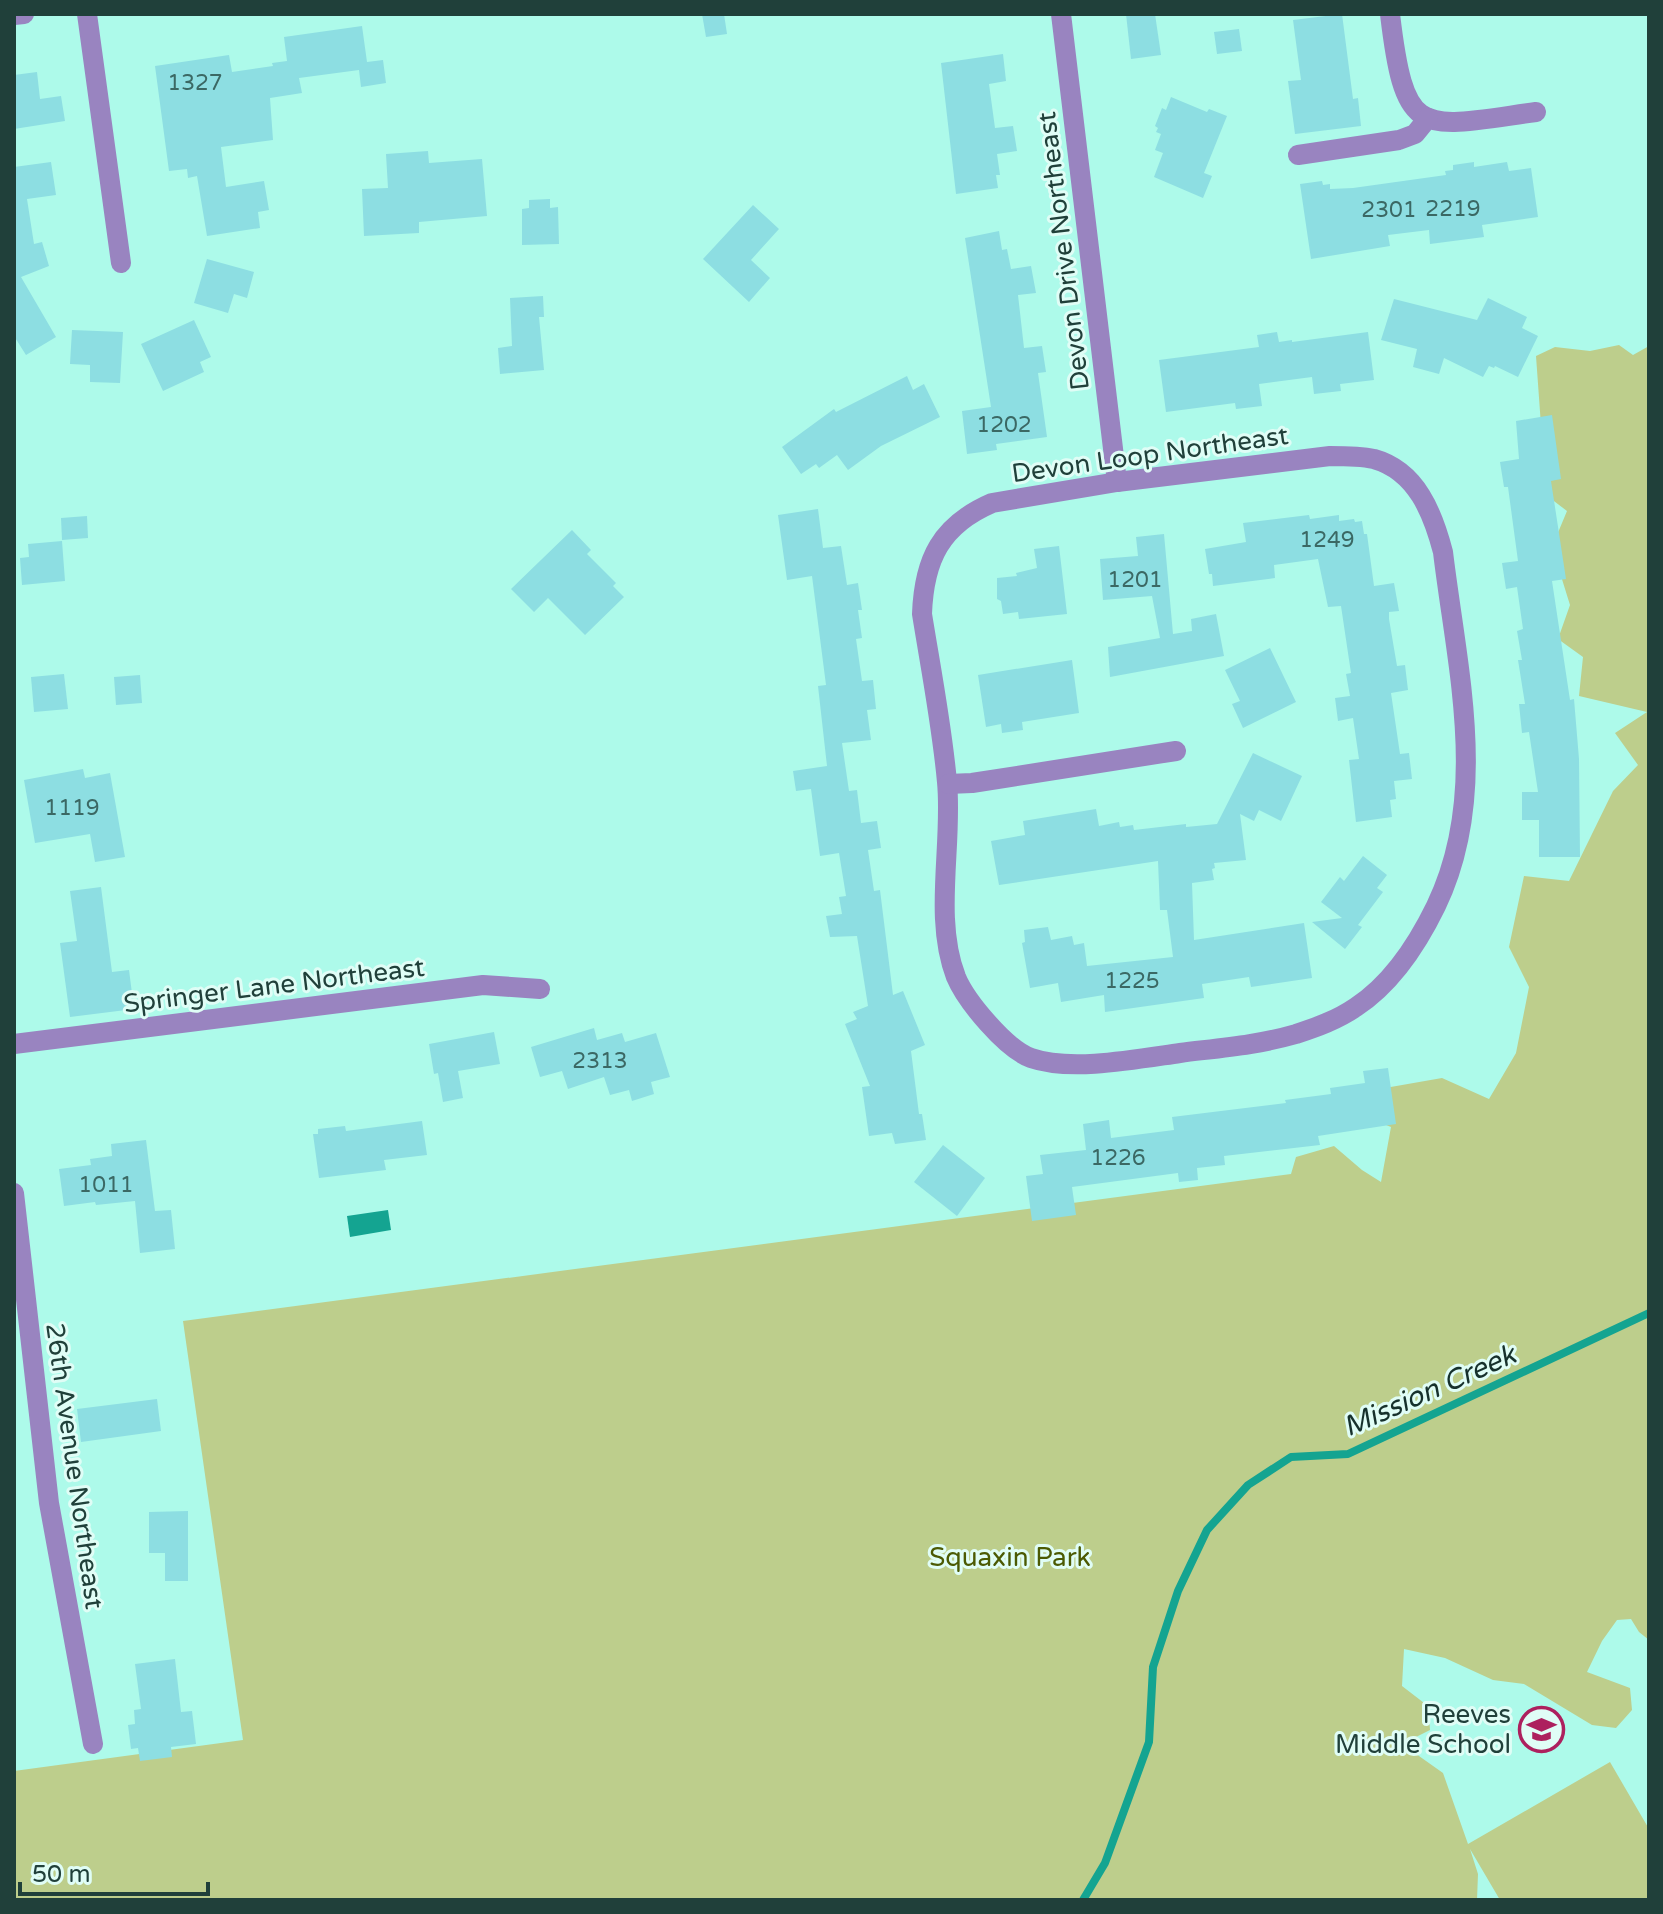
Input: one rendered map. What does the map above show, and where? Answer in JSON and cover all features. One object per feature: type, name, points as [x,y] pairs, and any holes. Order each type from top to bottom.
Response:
[{"type":"street","points":[[14,15],[24,14]]},
{"type":"street","points":[[87,14],[121,263]]},
{"type":"street","name":"Devon Drive Northeast","points":[[1061,14],[1117,482]]},
{"type":"street","points":[[1390,14],[1396,67],[1409,104],[1419,115],[1435,122],[1454,123],[1536,112]]},
{"type":"street","points":[[1298,155],[1399,140],[1415,134],[1428,118]]},
{"type":"street","name":"Devon Loop Northeast","points":[[1330,456],[1376,460],[1407,478],[1423,497],[1443,552],[1467,750],[1463,819],[1453,862],[1429,918],[1413,946],[1386,980],[1358,1006],[1329,1023],[1255,1044],[1118,1062],[1062,1062],[1029,1057],[984,1020],[957,978],[946,934],[948,784],[922,614],[923,588],[930,561],[955,525],[973,511],[992,503],[1117,482],[1330,456]]},
{"type":"street","points":[[948,784],[972,783],[1176,751]]},
{"type":"street","name":"Springer Lane Northeast","points":[[14,1044],[483,985],[540,989]]},
{"type":"street","name":"26th Avenue Northeast","points":[[14,1193],[49,1503],[93,1744]]},
{"type":"green space","name":"Squaxin Park","points":[[1619,345],[1633,355],[1649,346],[1649,1640],[1631,1619],[1617,1620],[1602,1641],[1587,1672],[1630,1688],[1632,1710],[1616,1728],[1592,1725],[1524,1684],[1493,1680],[1445,1658],[1404,1649],[1402,1686],[1428,1706],[1430,1730],[1402,1744],[1443,1773],[1468,1844],[1610,1762],[1649,1829],[1649,1900],[1500,1900],[1470,1849],[1478,1874],[1477,1900],[14,1900],[14,1771],[243,1740],[183,1321],[1291,1174],[1296,1157],[1334,1146],[1381,1182],[1391,1127],[1381,1123],[1385,1088],[1442,1078],[1489,1099],[1516,1053],[1529,987],[1509,947],[1524,876],[1569,881],[1613,791],[1638,765],[1615,733],[1647,712],[1579,696],[1583,657],[1558,639],[1570,605],[1552,547],[1567,511],[1546,495],[1536,356],[1555,347],[1590,351]]},
{"type":"shaded area","points":[[388,1210],[391,1230],[350,1237],[347,1216]]},
{"type":"building","points":[[702,14],[724,14],[727,34],[706,37]]},
{"type":"building","points":[[1126,14],[1155,14],[1161,55],[1131,59]]},
{"type":"building","points":[[1342,14],[1353,99],[1358,98],[1361,126],[1295,134],[1288,81],[1301,80],[1293,20]]},
{"type":"building","points":[[362,26],[367,62],[383,60],[386,83],[361,87],[359,70],[299,78],[302,93],[270,98],[273,140],[221,147],[226,187],[264,181],[269,210],[258,212],[260,228],[207,236],[197,176],[188,178],[187,169],[169,171],[155,66],[229,55],[232,72],[273,66],[272,63],[287,61],[284,37]]},
{"type":"building","points":[[1239,29],[1242,51],[1217,54],[1214,32]]},
{"type":"building","points":[[1003,54],[1006,81],[989,84],[995,128],[1013,126],[1017,151],[997,154],[998,188],[956,194],[941,63]]},
{"type":"building","points":[[37,72],[40,99],[61,96],[65,121],[14,129],[14,75]]},
{"type":"building","points":[[1171,97],[1207,112],[1209,109],[1227,116],[1204,173],[1212,176],[1203,198],[1154,177],[1163,153],[1155,150],[1161,134],[1156,132],[1158,128],[1155,126],[1162,108],[1166,110]]},
{"type":"building","points":[[428,151],[429,163],[482,159],[487,216],[419,222],[419,233],[364,236],[362,189],[388,188],[386,154]]},
{"type":"building","points":[[51,162],[56,195],[27,199],[34,244],[42,242],[49,266],[21,277],[56,337],[26,355],[14,336],[14,167]]},
{"type":"building","points":[[1474,162],[1474,167],[1507,162],[1509,171],[1531,168],[1538,217],[1482,225],[1484,237],[1430,244],[1429,230],[1388,235],[1390,246],[1311,259],[1300,184],[1322,181],[1323,185],[1330,184],[1330,189],[1353,188],[1446,175],[1445,171],[1453,170],[1453,165]]},
{"type":"building","points":[[550,199],[550,208],[558,207],[559,244],[522,245],[522,209],[529,208],[529,200]]},
{"type":"building","points":[[753,205],[779,229],[751,260],[770,278],[749,302],[703,259]]},
{"type":"building","points":[[999,231],[1002,250],[1007,249],[1011,269],[1031,266],[1036,293],[1018,295],[1024,348],[1042,346],[1046,372],[1038,373],[1047,437],[996,444],[997,450],[967,454],[962,411],[991,407],[965,238]]},
{"type":"building","points":[[207,259],[254,272],[247,298],[234,294],[228,313],[194,303]]},
{"type":"building","points":[[543,296],[544,317],[539,317],[544,370],[500,374],[498,348],[512,346],[510,298]]},
{"type":"building","points":[[1488,298],[1527,317],[1522,328],[1538,336],[1518,377],[1489,366],[1483,377],[1444,358],[1439,374],[1413,367],[1417,349],[1381,340],[1394,299],[1477,320]]},
{"type":"building","points":[[194,320],[211,357],[200,362],[204,372],[163,391],[141,344]]},
{"type":"building","points":[[72,330],[123,332],[120,383],[90,382],[90,365],[70,364]]},
{"type":"building","points":[[1277,332],[1279,342],[1292,342],[1368,332],[1374,380],[1340,384],[1341,391],[1314,394],[1312,377],[1259,384],[1262,406],[1236,409],[1235,403],[1166,412],[1159,360],[1259,347],[1257,335]]},
{"type":"building","points":[[907,376],[913,390],[924,384],[940,417],[881,446],[848,470],[837,455],[819,468],[816,464],[801,474],[782,447],[834,409],[836,412]]},
{"type":"building","points":[[1552,415],[1561,479],[1551,481],[1566,579],[1552,581],[1570,700],[1574,699],[1579,759],[1580,857],[1539,857],[1539,820],[1522,820],[1522,792],[1538,792],[1529,732],[1522,733],[1519,704],[1525,704],[1518,660],[1522,660],[1517,631],[1523,629],[1517,587],[1506,589],[1502,563],[1518,561],[1508,487],[1504,487],[1500,462],[1519,459],[1516,421]]},
{"type":"building","points":[[818,509],[823,548],[841,546],[847,585],[858,583],[862,638],[856,639],[862,681],[873,680],[876,709],[867,710],[871,740],[842,743],[849,791],[857,790],[861,823],[877,821],[881,848],[868,850],[874,891],[880,890],[893,995],[903,991],[925,1045],[911,1051],[919,1114],[922,1114],[926,1140],[895,1144],[892,1133],[869,1136],[862,1087],[870,1086],[845,1024],[857,1019],[853,1012],[868,1006],[857,936],[830,937],[826,916],[842,914],[839,897],[846,896],[839,853],[820,856],[811,789],[796,791],[793,771],[827,766],[818,686],[826,685],[812,576],[787,580],[778,515]]},
{"type":"building","points":[[1309,515],[1310,519],[1339,515],[1339,521],[1362,521],[1364,534],[1367,534],[1374,586],[1394,583],[1399,611],[1389,612],[1389,619],[1397,666],[1405,665],[1408,690],[1391,693],[1400,754],[1409,753],[1412,779],[1394,781],[1396,799],[1390,800],[1392,817],[1356,822],[1349,760],[1359,759],[1353,718],[1338,721],[1335,698],[1350,696],[1346,674],[1351,673],[1341,606],[1328,607],[1318,559],[1274,565],[1275,578],[1213,586],[1212,574],[1209,574],[1205,549],[1246,542],[1243,523]]},
{"type":"building","points":[[87,516],[88,538],[62,540],[61,518]]},
{"type":"building","points":[[572,530],[591,550],[587,554],[616,583],[613,586],[624,597],[585,635],[548,598],[534,612],[511,589]]},
{"type":"building","points":[[1164,534],[1173,634],[1192,631],[1191,619],[1216,614],[1224,656],[1110,677],[1108,647],[1160,638],[1152,596],[1103,600],[1100,559],[1138,556],[1136,537]]},
{"type":"building","points":[[62,541],[65,581],[22,585],[20,558],[29,557],[28,544]]},
{"type":"building","points":[[1059,546],[1067,614],[1019,619],[1018,612],[1003,614],[1001,601],[997,599],[997,578],[1017,576],[1016,573],[1037,568],[1034,549]]},
{"type":"building","points":[[1270,648],[1296,702],[1243,728],[1232,704],[1240,701],[1225,670]]},
{"type":"building","points":[[1072,660],[1079,713],[1022,722],[1023,730],[1002,733],[1001,724],[986,727],[978,675]]},
{"type":"building","points":[[64,674],[68,709],[34,712],[31,677]]},
{"type":"building","points":[[140,675],[142,703],[116,705],[114,677]]},
{"type":"building","points":[[1253,753],[1302,776],[1281,821],[1259,810],[1254,821],[1240,814],[1246,860],[1214,863],[1214,880],[1192,883],[1194,940],[1304,923],[1312,978],[1251,987],[1249,977],[1202,984],[1204,998],[1105,1012],[1104,995],[1061,1002],[1058,983],[1030,988],[1022,943],[1025,942],[1024,930],[1048,927],[1051,940],[1072,936],[1074,945],[1084,943],[1087,966],[1173,957],[1167,910],[1160,910],[1158,861],[999,885],[991,841],[1025,835],[1023,821],[1096,809],[1099,826],[1119,822],[1120,827],[1133,825],[1134,830],[1217,824]]},
{"type":"building","points":[[83,769],[85,778],[110,773],[125,857],[95,862],[90,834],[35,843],[24,780]]},
{"type":"building","points":[[1363,856],[1387,875],[1377,888],[1383,892],[1358,925],[1362,927],[1345,949],[1312,922],[1342,918],[1321,902],[1340,877],[1344,881]]},
{"type":"building","points":[[101,887],[112,972],[129,970],[134,1009],[70,1017],[60,943],[77,941],[70,891]]},
{"type":"building","points":[[594,1028],[597,1040],[622,1033],[625,1042],[656,1033],[670,1077],[651,1082],[654,1094],[632,1101],[629,1090],[610,1095],[604,1077],[568,1089],[562,1071],[540,1077],[531,1047]]},
{"type":"building","points":[[494,1032],[500,1064],[458,1071],[463,1098],[443,1102],[429,1044]]},
{"type":"building","points":[[1388,1068],[1396,1124],[1318,1136],[1320,1145],[1224,1156],[1225,1165],[1197,1168],[1198,1180],[1179,1182],[1178,1173],[1072,1187],[1076,1215],[1032,1221],[1026,1176],[1043,1174],[1040,1155],[1086,1150],[1083,1124],[1109,1120],[1111,1138],[1174,1130],[1172,1117],[1286,1103],[1285,1100],[1331,1094],[1330,1088],[1365,1083],[1363,1071]]},
{"type":"building","points":[[422,1121],[427,1155],[384,1160],[386,1170],[319,1178],[313,1134],[318,1134],[318,1129],[345,1126],[346,1131]]},
{"type":"building","points":[[146,1140],[155,1211],[171,1210],[175,1249],[140,1253],[135,1201],[64,1206],[59,1169],[91,1165],[90,1159],[112,1156],[111,1144]]},
{"type":"building","points":[[943,1145],[985,1178],[957,1216],[914,1182]]},
{"type":"building","points":[[157,1399],[161,1431],[81,1442],[77,1409]]},
{"type":"building","points":[[188,1511],[188,1581],[165,1581],[165,1553],[149,1553],[149,1512]]},
{"type":"building","points":[[175,1659],[181,1712],[192,1711],[196,1744],[171,1747],[172,1757],[140,1761],[138,1748],[131,1749],[128,1725],[135,1724],[134,1710],[141,1709],[135,1664]]},
{"type":"waterway","name":"Mission Creek","points":[[1083,1900],[1105,1863],[1149,1742],[1153,1667],[1178,1591],[1207,1530],[1248,1485],[1291,1457],[1348,1454],[1649,1313]]},
{"type":"place","name":"Reeves Middle School","points":[[1542,1729]]}]
